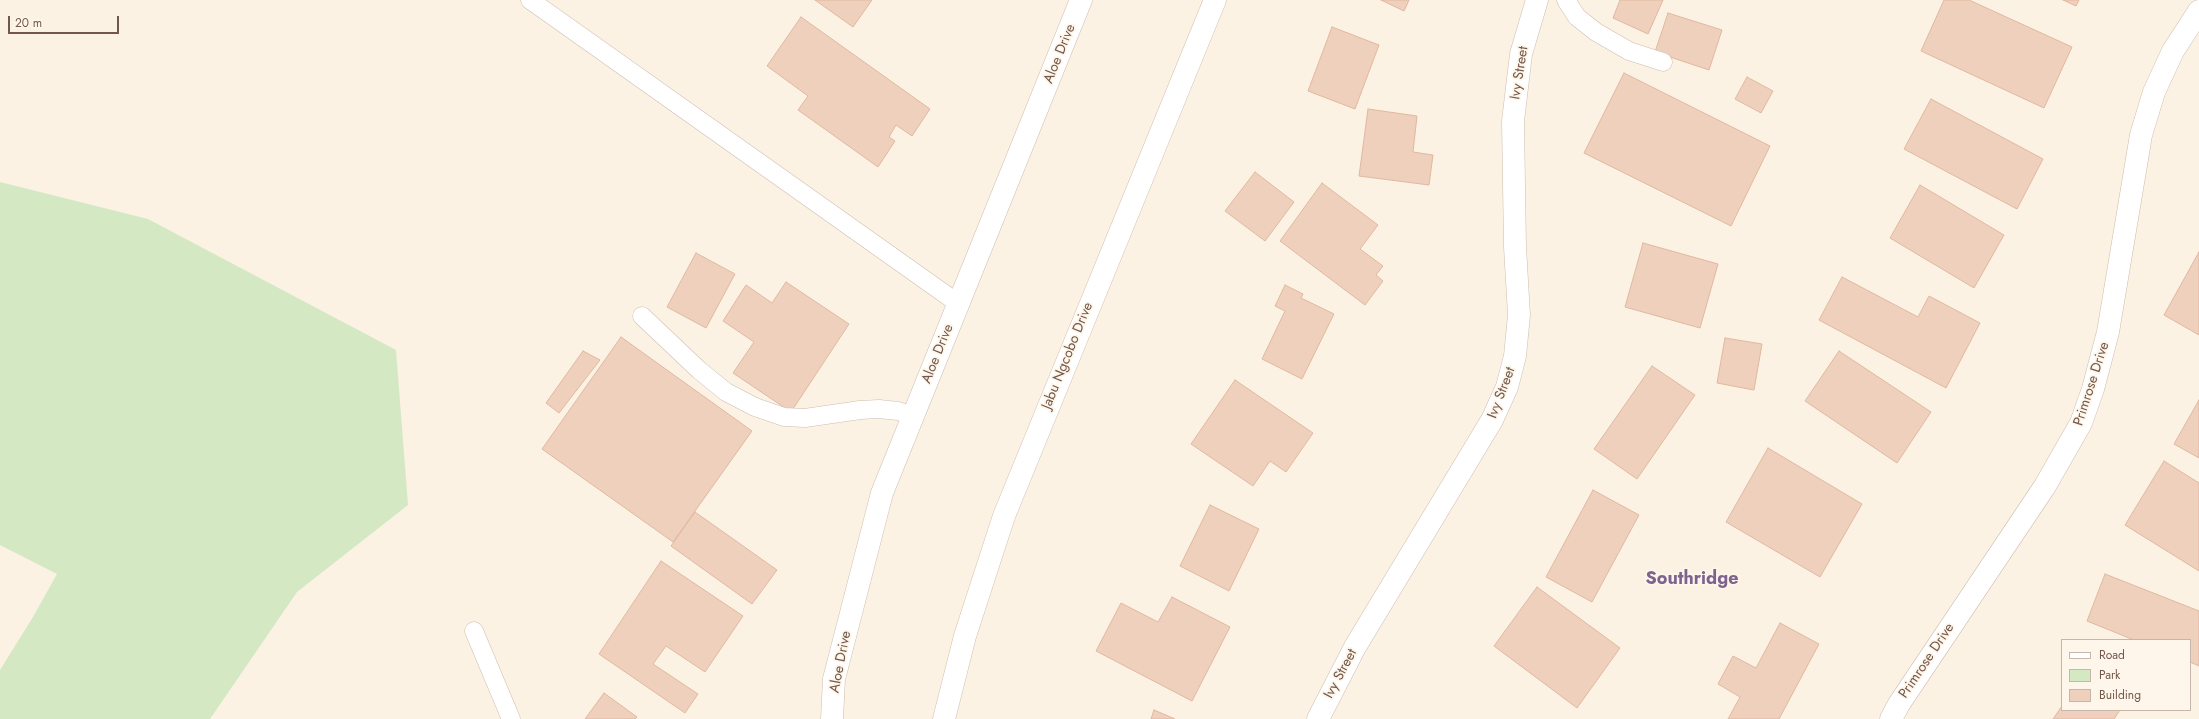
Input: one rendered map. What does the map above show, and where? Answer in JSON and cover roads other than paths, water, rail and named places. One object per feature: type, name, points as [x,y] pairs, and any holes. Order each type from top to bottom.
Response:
[{"type":"street","name":"Aloe Drive","points":[[832,719],[834,679],[882,493],[1081,0]]},
{"type":"street","name":"Jabu Ngcobo Drive","points":[[944,719],[965,636],[1004,516],[1215,0]]},
{"type":"street","name":"Ivy Street","points":[[1318,719],[1355,647],[1492,420],[1507,387],[1515,356],[1519,315],[1515,247],[1513,121],[1521,54],[1537,0]]},
{"type":"street","name":"Primrose Drive","points":[[1891,719],[1899,704],[2045,486],[2081,423],[2093,389],[2108,332],[2141,135],[2154,92],[2173,51],[2199,10]]},
{"type":"lane","points":[[530,0],[959,304]]},
{"type":"lane","points":[[1566,0],[1577,17],[1596,32],[1629,51],[1663,62]]},
{"type":"lane","points":[[642,316],[699,370],[726,392],[755,407],[784,417],[804,418],[860,410],[879,409],[898,411],[913,416]]},
{"type":"lane","points":[[474,630],[511,719]]},
{"type":"district","name":"Southridge","points":[[1692,580]]}]
